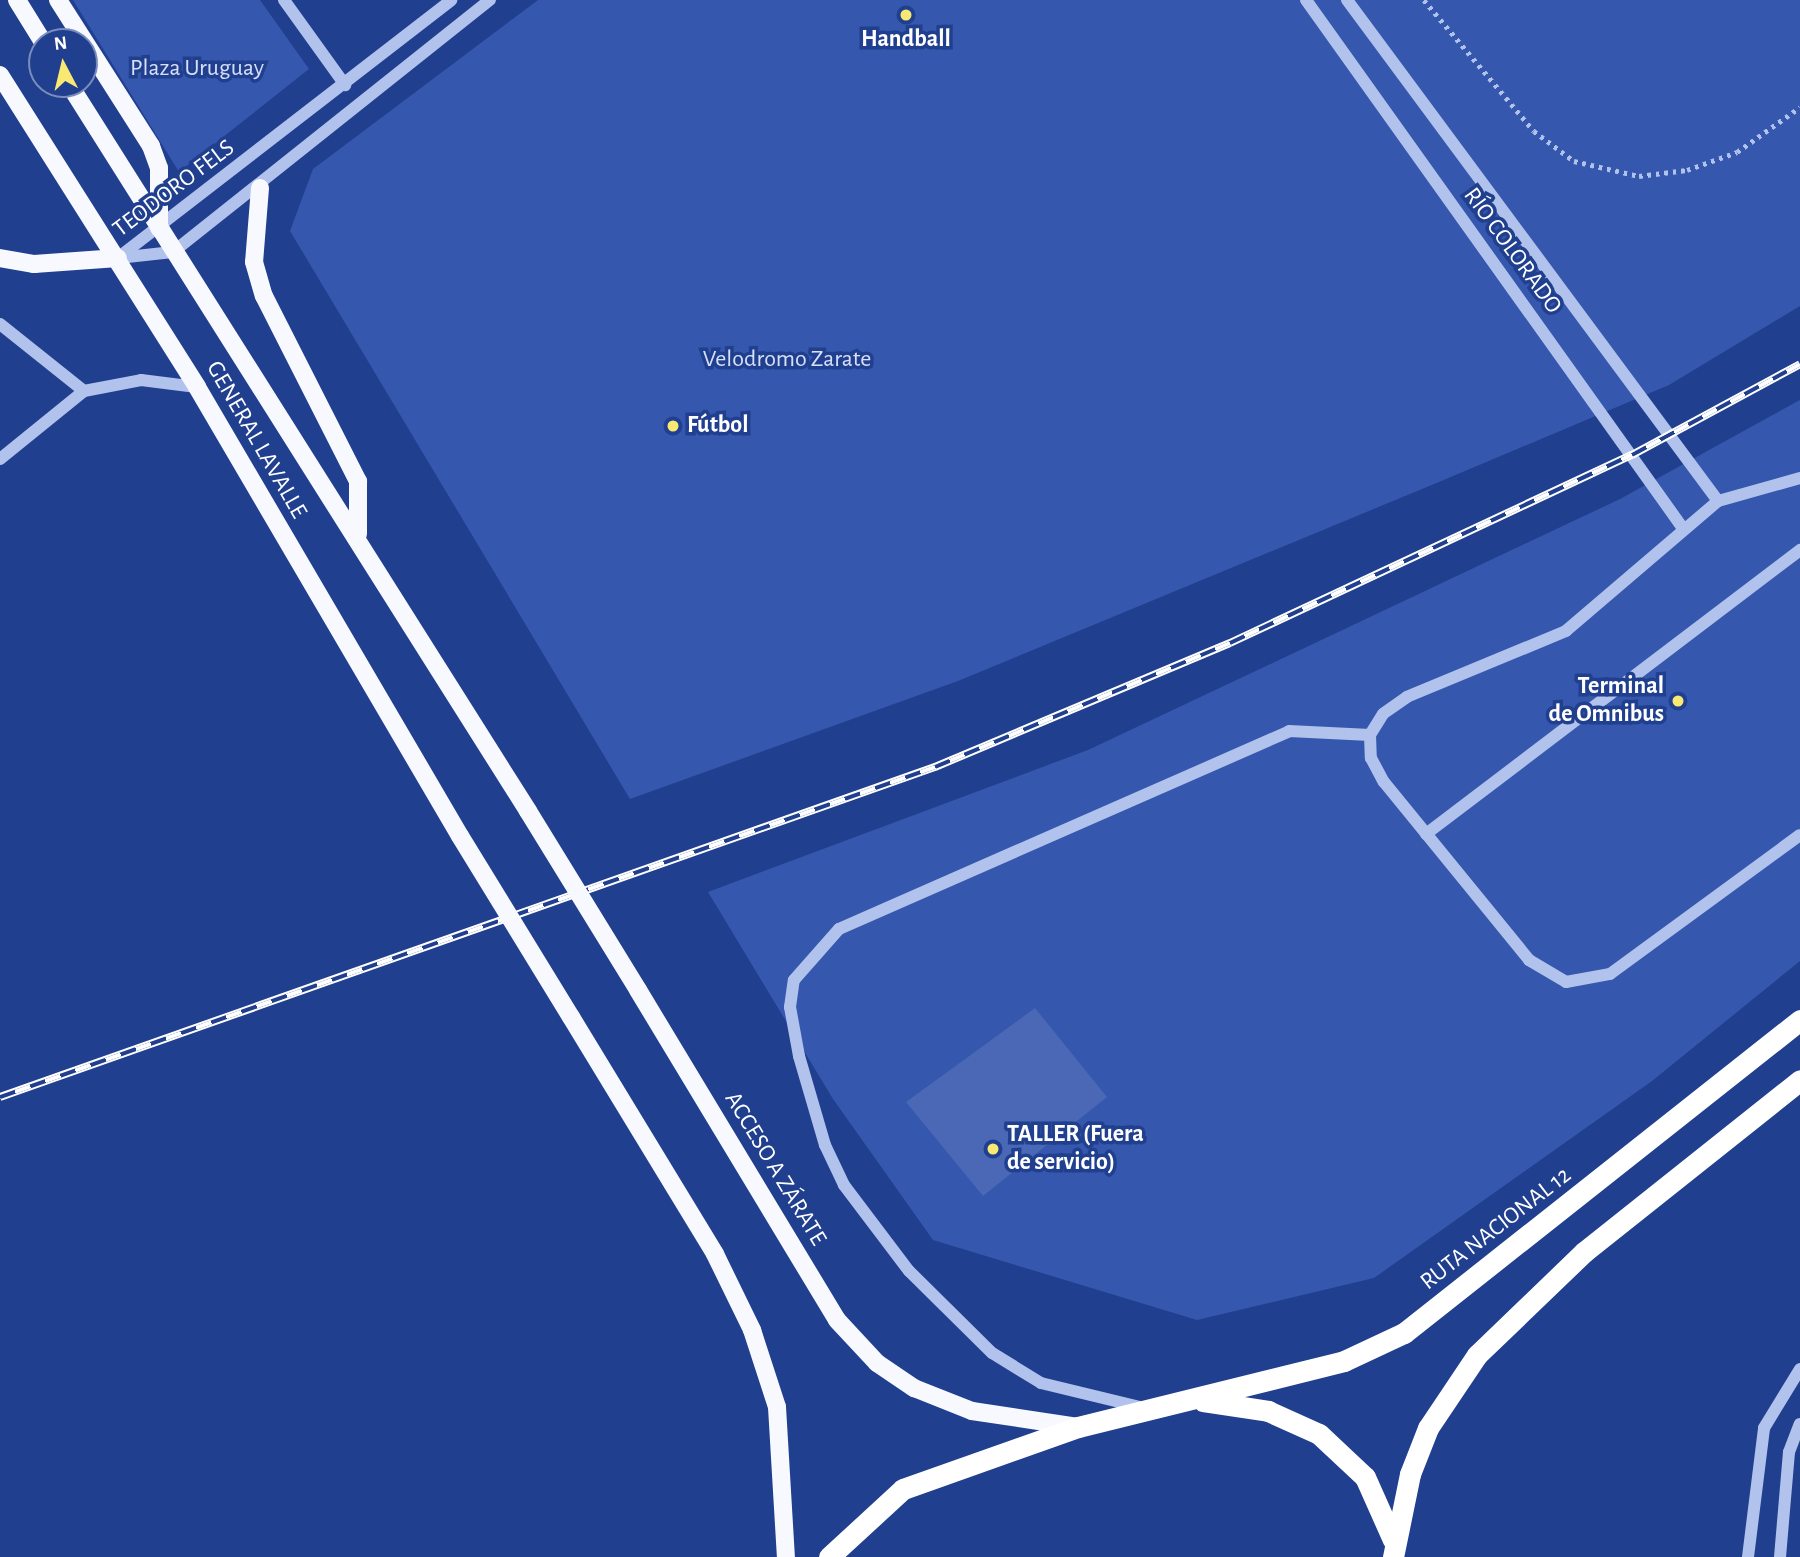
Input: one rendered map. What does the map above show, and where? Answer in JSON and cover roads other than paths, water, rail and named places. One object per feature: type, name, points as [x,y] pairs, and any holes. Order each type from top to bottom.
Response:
[{"type":"highway","name":"RUTA NACIONAL 12","points":[[829,1557],[903,1489],[1078,1427],[1344,1361],[1404,1332],[1800,1020]]},
{"type":"highway","name":"RUTA NACIONAL 12","points":[[1394,1550],[1428,1428],[1476,1355],[1584,1252],[1800,1080]]},
{"type":"highway","name":"RUTA NACIONAL 12","points":[[1183,1399],[1268,1411],[1319,1434],[1365,1477],[1394,1550]]},
{"type":"main road","points":[[17,0],[34,28]]},
{"type":"main road","points":[[58,0],[151,146],[159,168],[159,228]]},
{"type":"main road","name":"GENERAL LAVALLE","points":[[0,75],[197,387],[460,836],[715,1254],[752,1330],[776,1407],[786,1557]]},
{"type":"main road","name":"GENERAL LAVALLE","points":[[78,98],[173,252],[358,534],[528,811]]},
{"type":"main road","points":[[260,188],[254,262],[264,296],[358,481],[358,534]]},
{"type":"main road","points":[[0,258],[34,264],[118,258]]},
{"type":"main road","name":"ACCESO A ZÁRATE","points":[[528,811],[837,1320],[877,1363],[915,1388],[972,1411],[1078,1427]]},
{"type":"street","points":[[284,0],[345,85]]},
{"type":"street","name":"TEODORO FELS","points":[[118,258],[345,85],[451,0]]},
{"type":"street","name":"TEODORO FELS","points":[[118,258],[173,252],[260,188],[490,0]]},
{"type":"street","name":"RÍO COLORADO","points":[[1306,0],[1682,527]]},
{"type":"street","name":"RÍO COLORADO","points":[[1347,0],[1718,501]]},
{"type":"street","points":[[0,324],[84,391]]},
{"type":"street","points":[[0,460],[84,391],[141,380],[197,387]]},
{"type":"street","points":[[1800,478],[1718,501],[1682,527],[1566,631],[1407,697],[1383,713],[1370,735],[1371,758],[1384,782],[1529,960],[1566,982],[1610,974],[1800,835]]},
{"type":"street","points":[[1426,834],[1800,550]]},
{"type":"street","points":[[1147,1408],[1041,1383],[992,1353],[909,1271],[844,1185],[825,1144],[799,1056],[790,1007],[794,980],[839,929],[1289,731],[1370,735]]},
{"type":"street","points":[[1748,1557],[1764,1429],[1800,1370]]},
{"type":"street","points":[[1780,1557],[1789,1452],[1800,1424]]},
{"type":"railway","points":[[0,1097],[935,767],[1230,643],[1632,455],[1800,364]]},
{"type":"place","name":"Handball","points":[[906,15]]},
{"type":"place","name":"Fútbol","points":[[673,426]]},
{"type":"place","name":"Terminal de Omnibus","points":[[1678,701]]},
{"type":"place","name":"TALLER (Fuera de servicio)","points":[[993,1149]]},
{"type":"park label","name":"Plaza Uruguay","points":[[197,69]]},
{"type":"park label","name":"Velodromo Zarate","points":[[787,360]]}]
